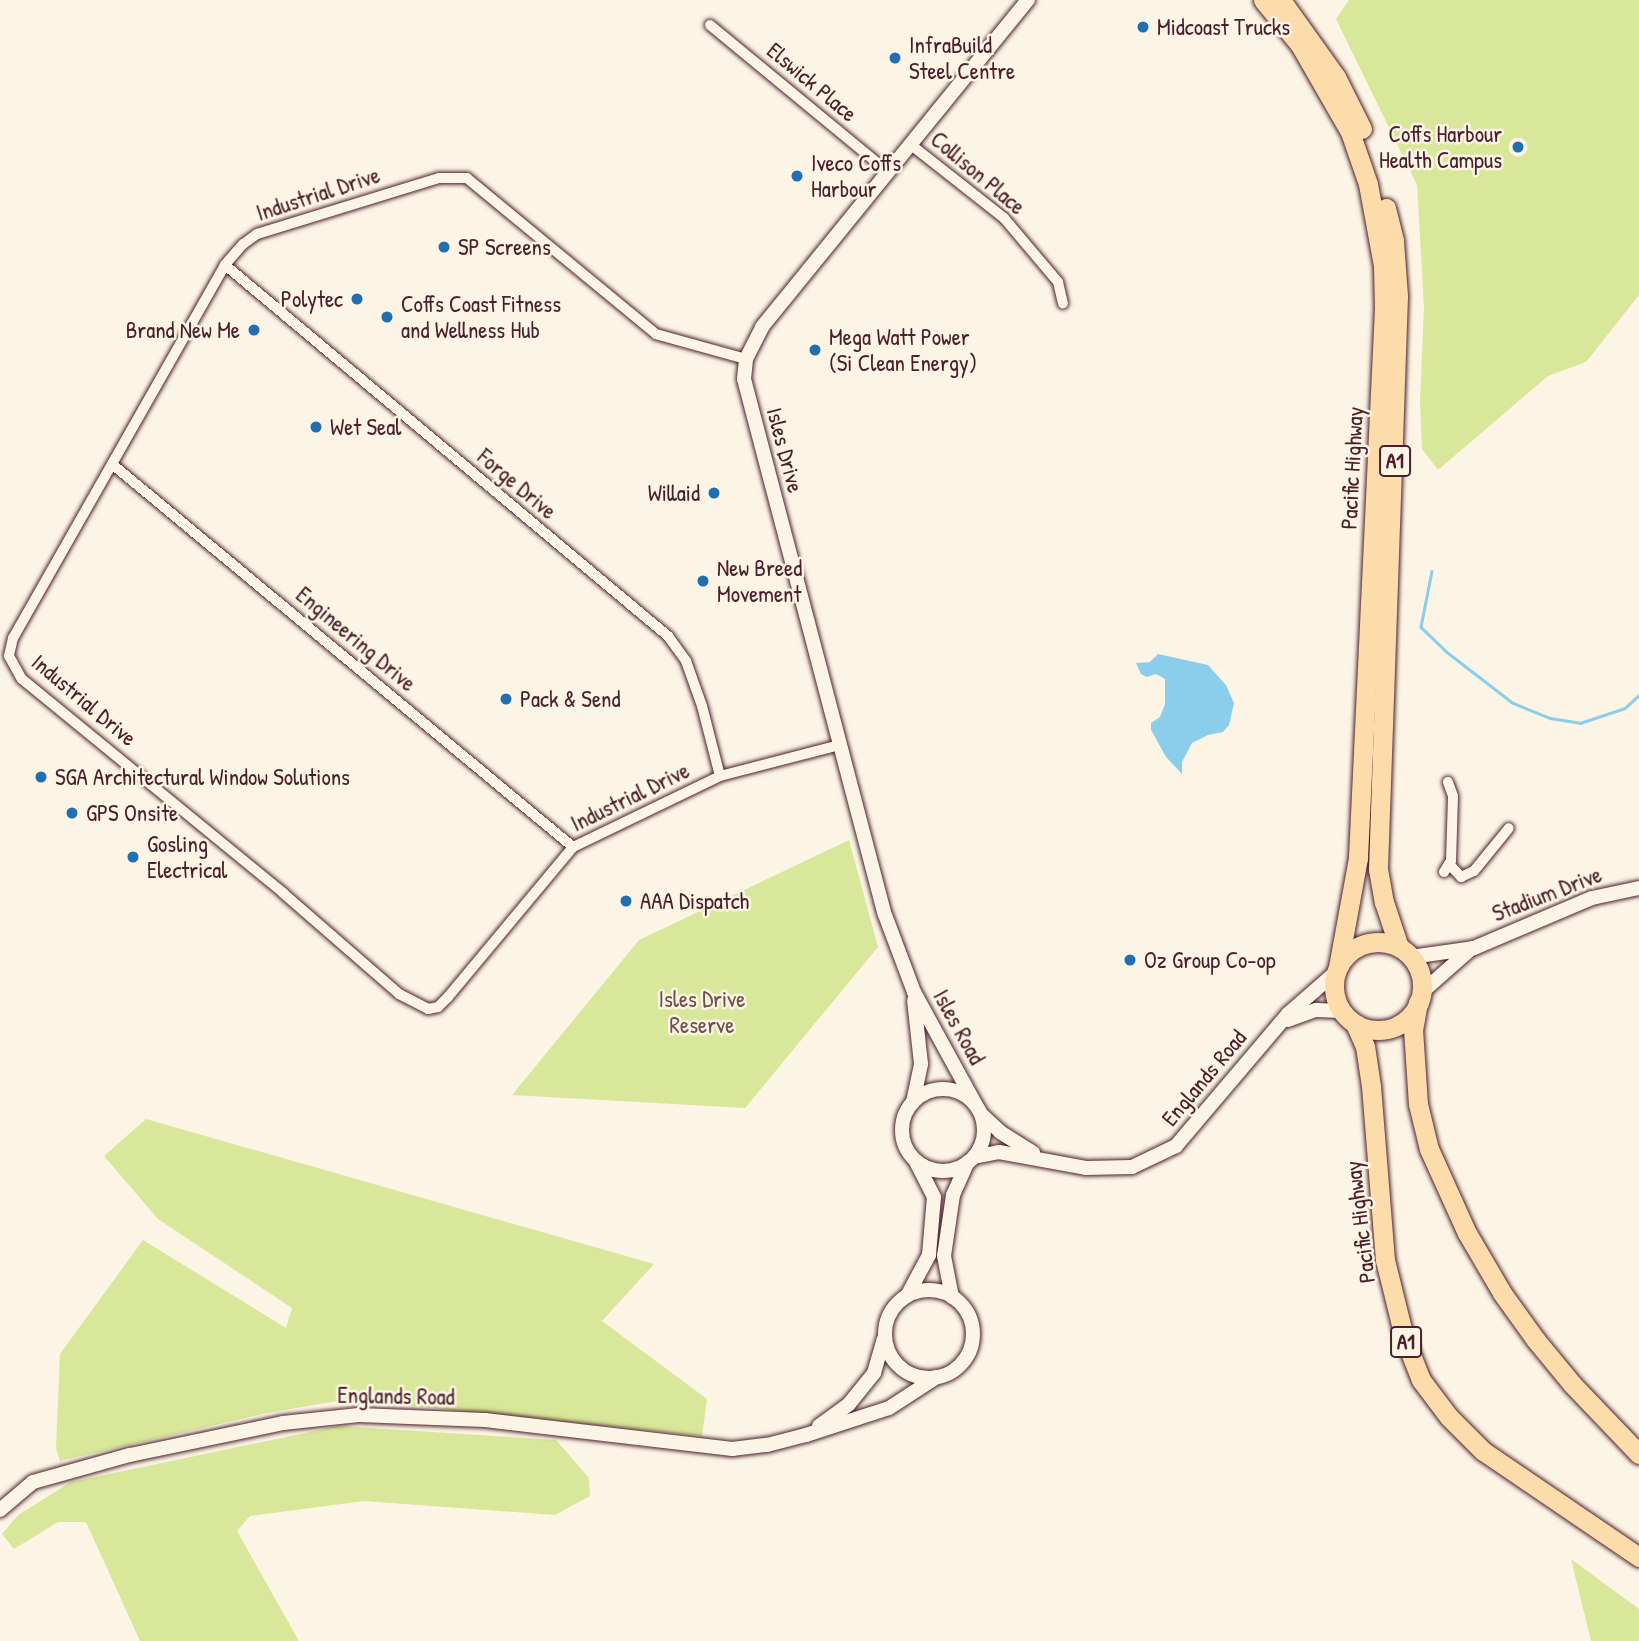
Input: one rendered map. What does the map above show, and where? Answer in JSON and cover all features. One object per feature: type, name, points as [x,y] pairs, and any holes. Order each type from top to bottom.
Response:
[{"type":"highway","name":"Pacific Highway","points":[[1263,0],[1300,46],[1350,132],[1368,184],[1383,266],[1383,334],[1358,858],[1337,970]]},
{"type":"highway","name":"Pacific Highway","points":[[1281,0],[1307,31],[1350,102],[1381,183],[1395,254],[1398,296],[1395,448],[1378,869],[1384,902],[1405,952]]},
{"type":"highway","points":[[1337,970],[1356,947],[1370,942],[1385,942],[1405,952]]},
{"type":"highway","name":"A1","points":[[1405,952],[1419,970],[1420,998],[1413,1030],[1418,1104],[1437,1169],[1467,1233],[1502,1293],[1572,1384],[1639,1454]]},
{"type":"highway","name":"A1","points":[[1337,970],[1335,999],[1348,1018]]},
{"type":"highway","points":[[1348,1018],[1369,1029],[1399,1025],[1420,998]]},
{"type":"highway","name":"Pacific Highway","points":[[1348,1018],[1365,1046],[1371,1086],[1385,1260],[1404,1338],[1421,1380],[1449,1417],[1483,1451],[1639,1558]]},
{"type":"street","name":"Isles Drive","points":[[914,992],[884,912],[839,745],[748,398],[746,359],[762,327],[1028,0]]},
{"type":"street","name":"Elswick Place","points":[[710,24],[887,171]]},
{"type":"street","name":"Collison Place","points":[[910,144],[1004,218],[1058,282],[1063,303]]},
{"type":"street","name":"Industrial Drive","points":[[746,359],[656,334],[480,186],[458,176],[439,178],[257,234],[243,244],[225,265],[13,638],[9,656],[13,669],[399,994],[428,1009],[438,1007],[573,847],[720,776],[839,745]]},
{"type":"street","name":"Forge Drive","points":[[225,265],[668,636],[686,661],[702,706],[720,776]]},
{"type":"street","name":"Engineering Drive","points":[[112,464],[573,847]]},
{"type":"street","points":[[1448,782],[1453,796],[1446,868],[1461,877],[1474,872],[1509,828]]},
{"type":"street","name":"Stadium Drive","points":[[1405,952],[1474,947],[1592,898],[1639,888]]},
{"type":"street","name":"Stadium Drive","points":[[1420,998],[1474,947]]},
{"type":"street","name":"Englands Road","points":[[916,1162],[939,1171],[954,1170],[971,1160],[999,1152],[1086,1168],[1132,1167],[1176,1146],[1297,1004],[1337,970]]},
{"type":"street","name":"Isles Road","points":[[913,1102],[921,1064],[914,992]]},
{"type":"street","name":"Isles Road","points":[[914,992],[979,1110]]},
{"type":"street","points":[[1275,1029],[1302,1013],[1316,1010],[1348,1018]]},
{"type":"street","name":"Englands Road","points":[[806,1435],[849,1404],[874,1373],[891,1313],[907,1296],[929,1255],[934,1197],[906,1149],[902,1133],[904,1116],[913,1102],[926,1093],[942,1089],[965,1095],[1010,1139],[1043,1159]]},
{"type":"street","name":"Englands Road","points":[[0,1510],[33,1482],[130,1455],[283,1423],[359,1415],[485,1420],[712,1449],[767,1445],[889,1408],[959,1366],[971,1346],[971,1322],[964,1308],[952,1297],[944,1256],[953,1195],[984,1136],[979,1110]]},
{"type":"street","points":[[907,1296],[930,1290],[952,1297]]},
{"type":"street","points":[[885,1337],[889,1353],[905,1372],[921,1378],[937,1377]]},
{"type":"green space","name":"Coffs Harbour Health Campus","points":[[1349,0],[1639,0],[1639,295],[1586,362],[1548,376],[1438,470],[1422,449],[1420,402],[1424,307],[1417,185],[1336,19]]},
{"type":"green space","name":"Isles Drive Reserve","points":[[849,840],[878,947],[745,1108],[512,1095],[639,940]]},
{"type":"green space","points":[[146,1119],[654,1264],[602,1321],[707,1399],[702,1436],[349,1399],[267,1413],[60,1461],[56,1448],[60,1354],[143,1240],[286,1328],[292,1308],[158,1219],[104,1156]]},
{"type":"green space","points":[[339,1426],[556,1440],[589,1478],[590,1496],[555,1515],[364,1501],[250,1516],[237,1531],[299,1641],[140,1641],[86,1522],[58,1522],[14,1549],[2,1534],[18,1515],[71,1482]]},
{"type":"green space","points":[[1571,1559],[1639,1609],[1639,1641],[1591,1641]]},
{"type":"water","points":[[1158,654],[1208,665],[1226,685],[1234,703],[1229,725],[1223,732],[1208,735],[1192,743],[1182,762],[1182,774],[1166,757],[1151,730],[1151,723],[1160,717],[1165,704],[1165,679],[1156,674],[1147,677],[1141,674],[1136,663],[1150,662]]},
{"type":"waterway","points":[[1432,571],[1421,627],[1447,652],[1513,703],[1550,718],[1580,723],[1625,708],[1639,695]]},
{"type":"place","name":"Midcoast Trucks","points":[[1143,27]]},
{"type":"place","name":"InfraBuild Steel Centre","points":[[895,58]]},
{"type":"place","name":"Coffs Harbour Health Campus","points":[[1518,147]]},
{"type":"place","name":"Iveco Coffs Harbour","points":[[797,176]]},
{"type":"place","name":"SP Screens","points":[[444,247]]},
{"type":"place","name":"Polytec","points":[[357,299]]},
{"type":"place","name":"Coffs Coast Fitness and Wellness Hub","points":[[387,317]]},
{"type":"place","name":"Brand New Me","points":[[254,330]]},
{"type":"place","name":"Mega Watt Power (Si Clean Energy)","points":[[815,350]]},
{"type":"place","name":"Wet Seal","points":[[316,427]]},
{"type":"place","name":"Willaid","points":[[714,493]]},
{"type":"place","name":"New Breed Movement","points":[[703,581]]},
{"type":"place","name":"Pack & Send","points":[[506,699]]},
{"type":"place","name":"SGA Architectural Window Solutions","points":[[41,777]]},
{"type":"place","name":"GPS Onsite","points":[[72,813]]},
{"type":"place","name":"Gosling Electrical","points":[[133,857]]},
{"type":"place","name":"AAA Dispatch","points":[[626,901]]},
{"type":"place","name":"Oz Group Co-op","points":[[1130,960]]}]
